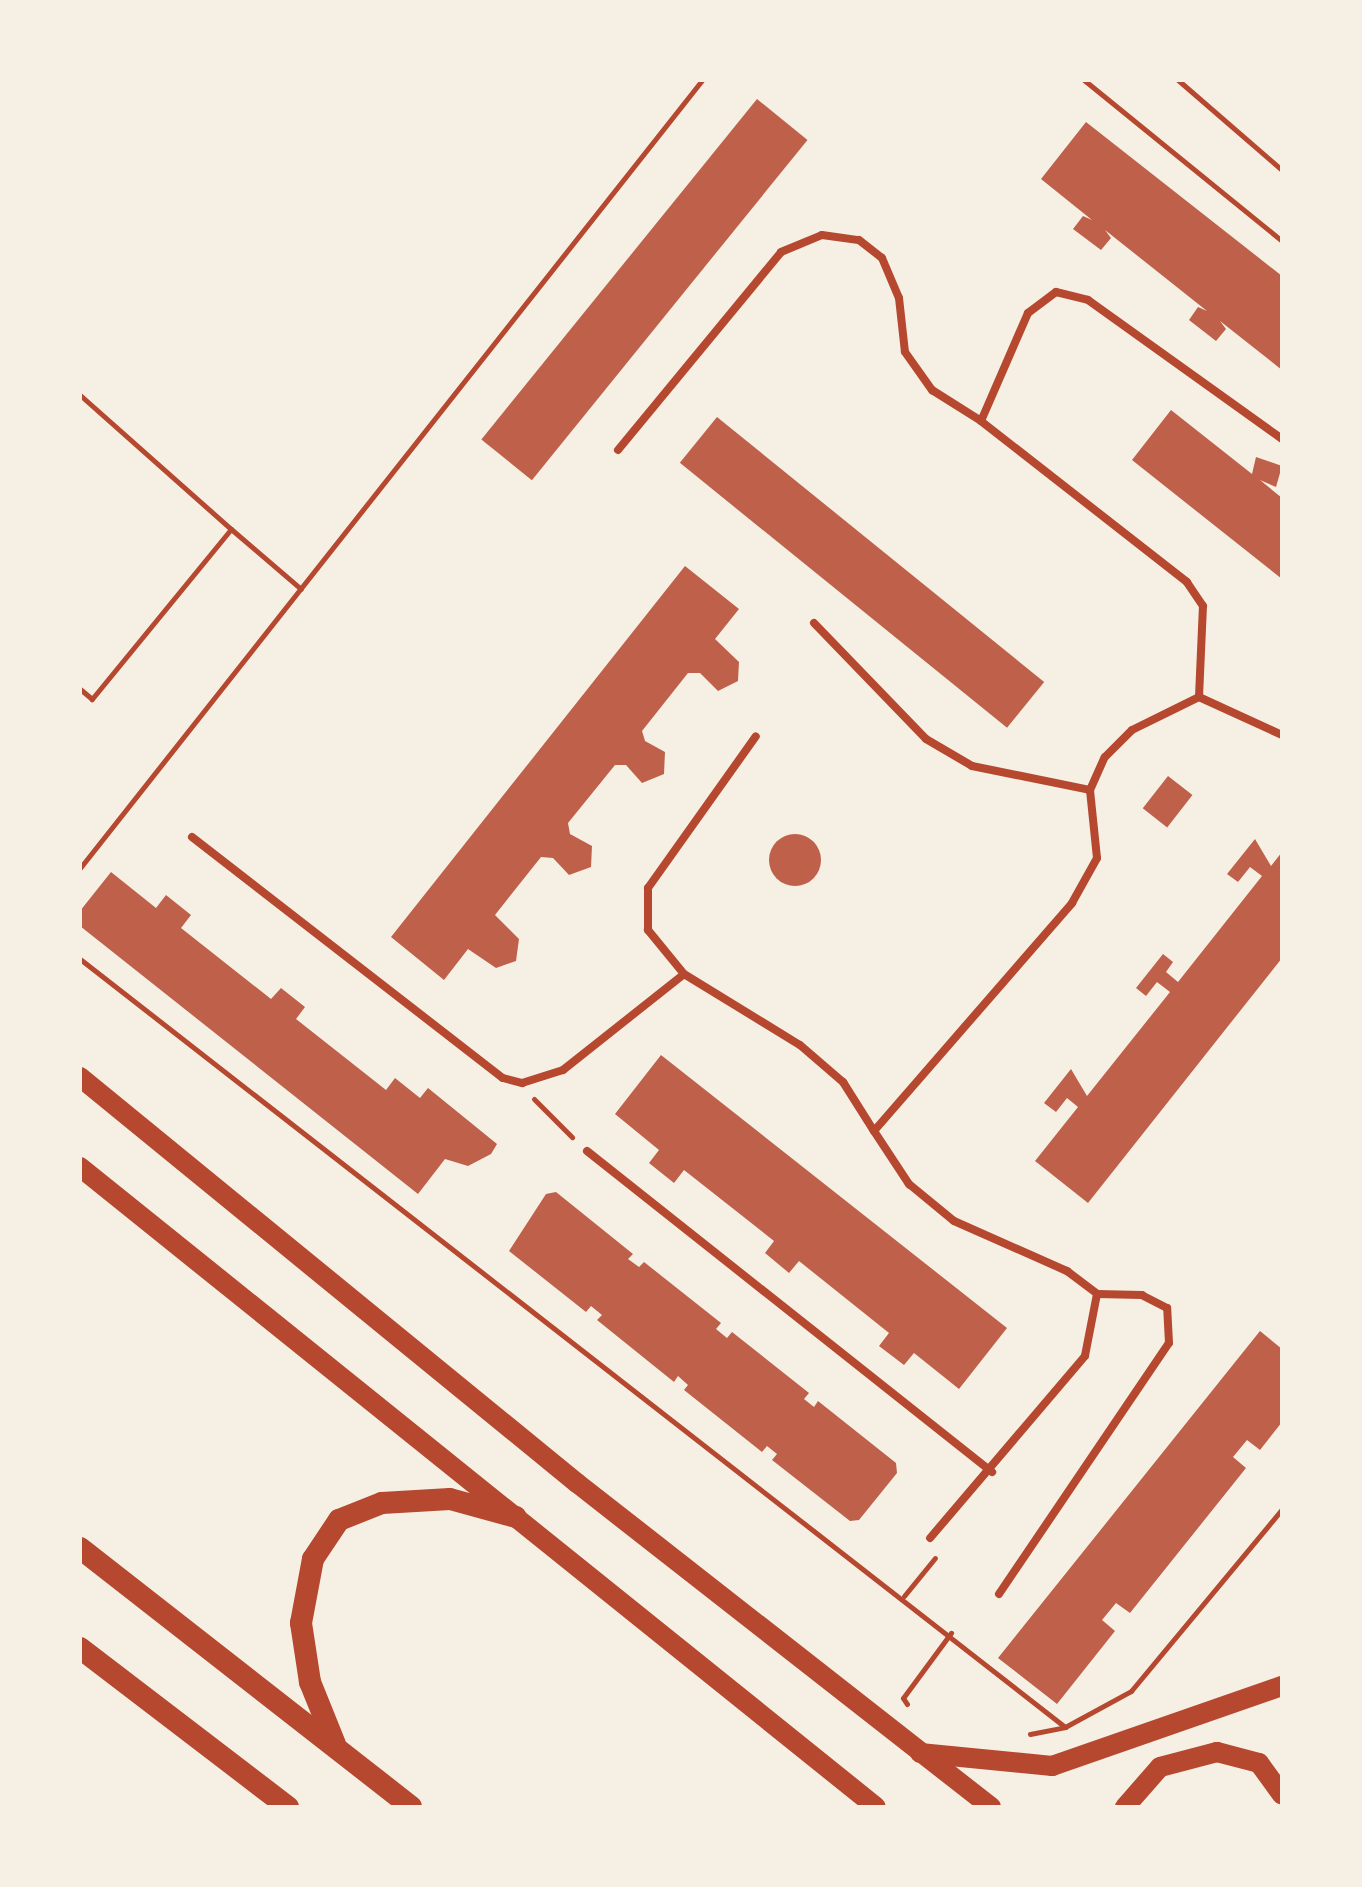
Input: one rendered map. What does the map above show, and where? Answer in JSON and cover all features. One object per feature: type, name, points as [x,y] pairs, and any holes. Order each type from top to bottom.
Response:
[{"type":"highway","points":[[335,1744],[310,1682],[301,1623],[313,1559],[339,1520],[382,1503],[450,1499],[516,1517]]},
{"type":"highway","points":[[80,1548],[335,1744],[411,1807]]},
{"type":"highway","points":[[80,1648],[288,1807]]},
{"type":"main road","points":[[80,1077],[918,1753],[991,1807]]},
{"type":"main road","points":[[80,1167],[876,1807]]},
{"type":"main road","points":[[918,1753],[1052,1766],[1282,1686]]},
{"type":"main road","points":[[1125,1807],[1160,1767],[1217,1752],[1259,1763],[1282,1795]]},
{"type":"street","points":[[618,450],[781,252],[822,235],[859,240],[882,258],[899,298],[905,352],[932,390],[981,421],[1187,582],[1203,606],[1199,697]]},
{"type":"street","points":[[981,421],[1028,313],[1056,292],[1088,300],[1282,439]]},
{"type":"street","points":[[814,623],[926,739],[972,766],[1090,790]]},
{"type":"street","points":[[1199,697],[1282,735]]},
{"type":"street","points":[[874,1131],[1072,903],[1097,858],[1090,790],[1105,757],[1132,730],[1199,697]]},
{"type":"street","points":[[756,736],[648,888],[648,930],[684,974],[800,1045],[843,1082],[909,1184],[954,1221],[1067,1271],[1097,1294],[1142,1295],[1167,1308],[1169,1343],[999,1594]]},
{"type":"street","points":[[192,837],[503,1078],[522,1083],[563,1070],[684,974]]},
{"type":"street","points":[[587,1151],[992,1472]]},
{"type":"street","points":[[930,1538],[992,1472],[1085,1356],[1097,1294]]},
{"type":"path","points":[[80,868],[702,80]]},
{"type":"path","points":[[1084,80],[1282,241]]},
{"type":"path","points":[[1178,80],[1282,170]]},
{"type":"path","points":[[80,395],[301,589]]},
{"type":"path","points":[[80,689],[92,699],[231,529]]},
{"type":"path","points":[[80,959],[904,1596],[1065,1727],[1131,1691],[1282,1509]]},
{"type":"path","points":[[522,1083],[587,1151]]},
{"type":"path","points":[[904,1596],[939,1554]]},
{"type":"path","points":[[903,1698],[951,1633]]},
{"type":"building","points":[[757,99],[808,140],[532,480],[481,439]]},
{"type":"building","points":[[1086,122],[1282,276],[1282,370],[1220,321],[1226,329],[1216,341],[1189,320],[1198,307],[1207,311],[1105,230],[1111,238],[1101,250],[1073,229],[1083,216],[1092,220],[1041,179]]},
{"type":"building","points":[[1171,410],[1252,474],[1256,457],[1282,466],[1276,487],[1260,480],[1282,498],[1282,579],[1132,460]]},
{"type":"building","points":[[717,417],[1044,682],[1007,728],[680,463]]},
{"type":"building","points":[[685,566],[739,609],[715,639],[739,662],[738,681],[718,691],[700,673],[688,673],[642,731],[645,741],[665,752],[664,774],[642,783],[626,765],[615,765],[568,823],[570,834],[592,846],[591,867],[569,875],[553,858],[541,857],[495,915],[519,939],[516,961],[496,968],[468,949],[444,980],[391,937]]},
{"type":"building","points":[[1168,776],[1192,795],[1167,827],[1143,808]]},
{"type":"building","points":[[795,834],[813,842],[821,860],[813,878],[795,886],[777,878],[769,860],[777,842]]},
{"type":"building","points":[[1255,839],[1271,866],[1282,852],[1282,958],[1088,1203],[1035,1161],[1078,1107],[1067,1098],[1056,1112],[1044,1103],[1071,1069],[1087,1096],[1170,992],[1157,982],[1146,996],[1136,988],[1163,954],[1173,962],[1166,972],[1178,982],[1262,876],[1250,867],[1238,882],[1227,874]]},
{"type":"building","points":[[111,872],[156,908],[166,895],[191,915],[181,928],[271,999],[281,988],[305,1007],[296,1019],[386,1090],[395,1078],[420,1098],[428,1088],[497,1144],[491,1154],[468,1166],[445,1159],[418,1194],[80,926],[80,911]]},
{"type":"building","points":[[661,1055],[1007,1328],[959,1389],[914,1353],[904,1365],[879,1346],[889,1333],[799,1261],[789,1273],[765,1253],[774,1241],[684,1170],[674,1183],[649,1163],[659,1150],[615,1114]]},
{"type":"building","points":[[556,1192],[633,1254],[628,1259],[639,1267],[644,1262],[721,1323],[716,1329],[727,1338],[732,1332],[809,1393],[804,1399],[814,1407],[818,1401],[896,1463],[897,1473],[859,1520],[850,1521],[772,1460],[777,1454],[767,1446],[762,1452],[684,1390],[688,1385],[678,1376],[674,1382],[597,1320],[602,1315],[591,1306],[586,1312],[509,1251],[546,1194]]},
{"type":"building","points":[[1260,1331],[1282,1349],[1282,1422],[1260,1450],[1247,1440],[1233,1457],[1246,1468],[1130,1613],[1116,1603],[1102,1620],[1115,1631],[1057,1704],[998,1658]]}]
